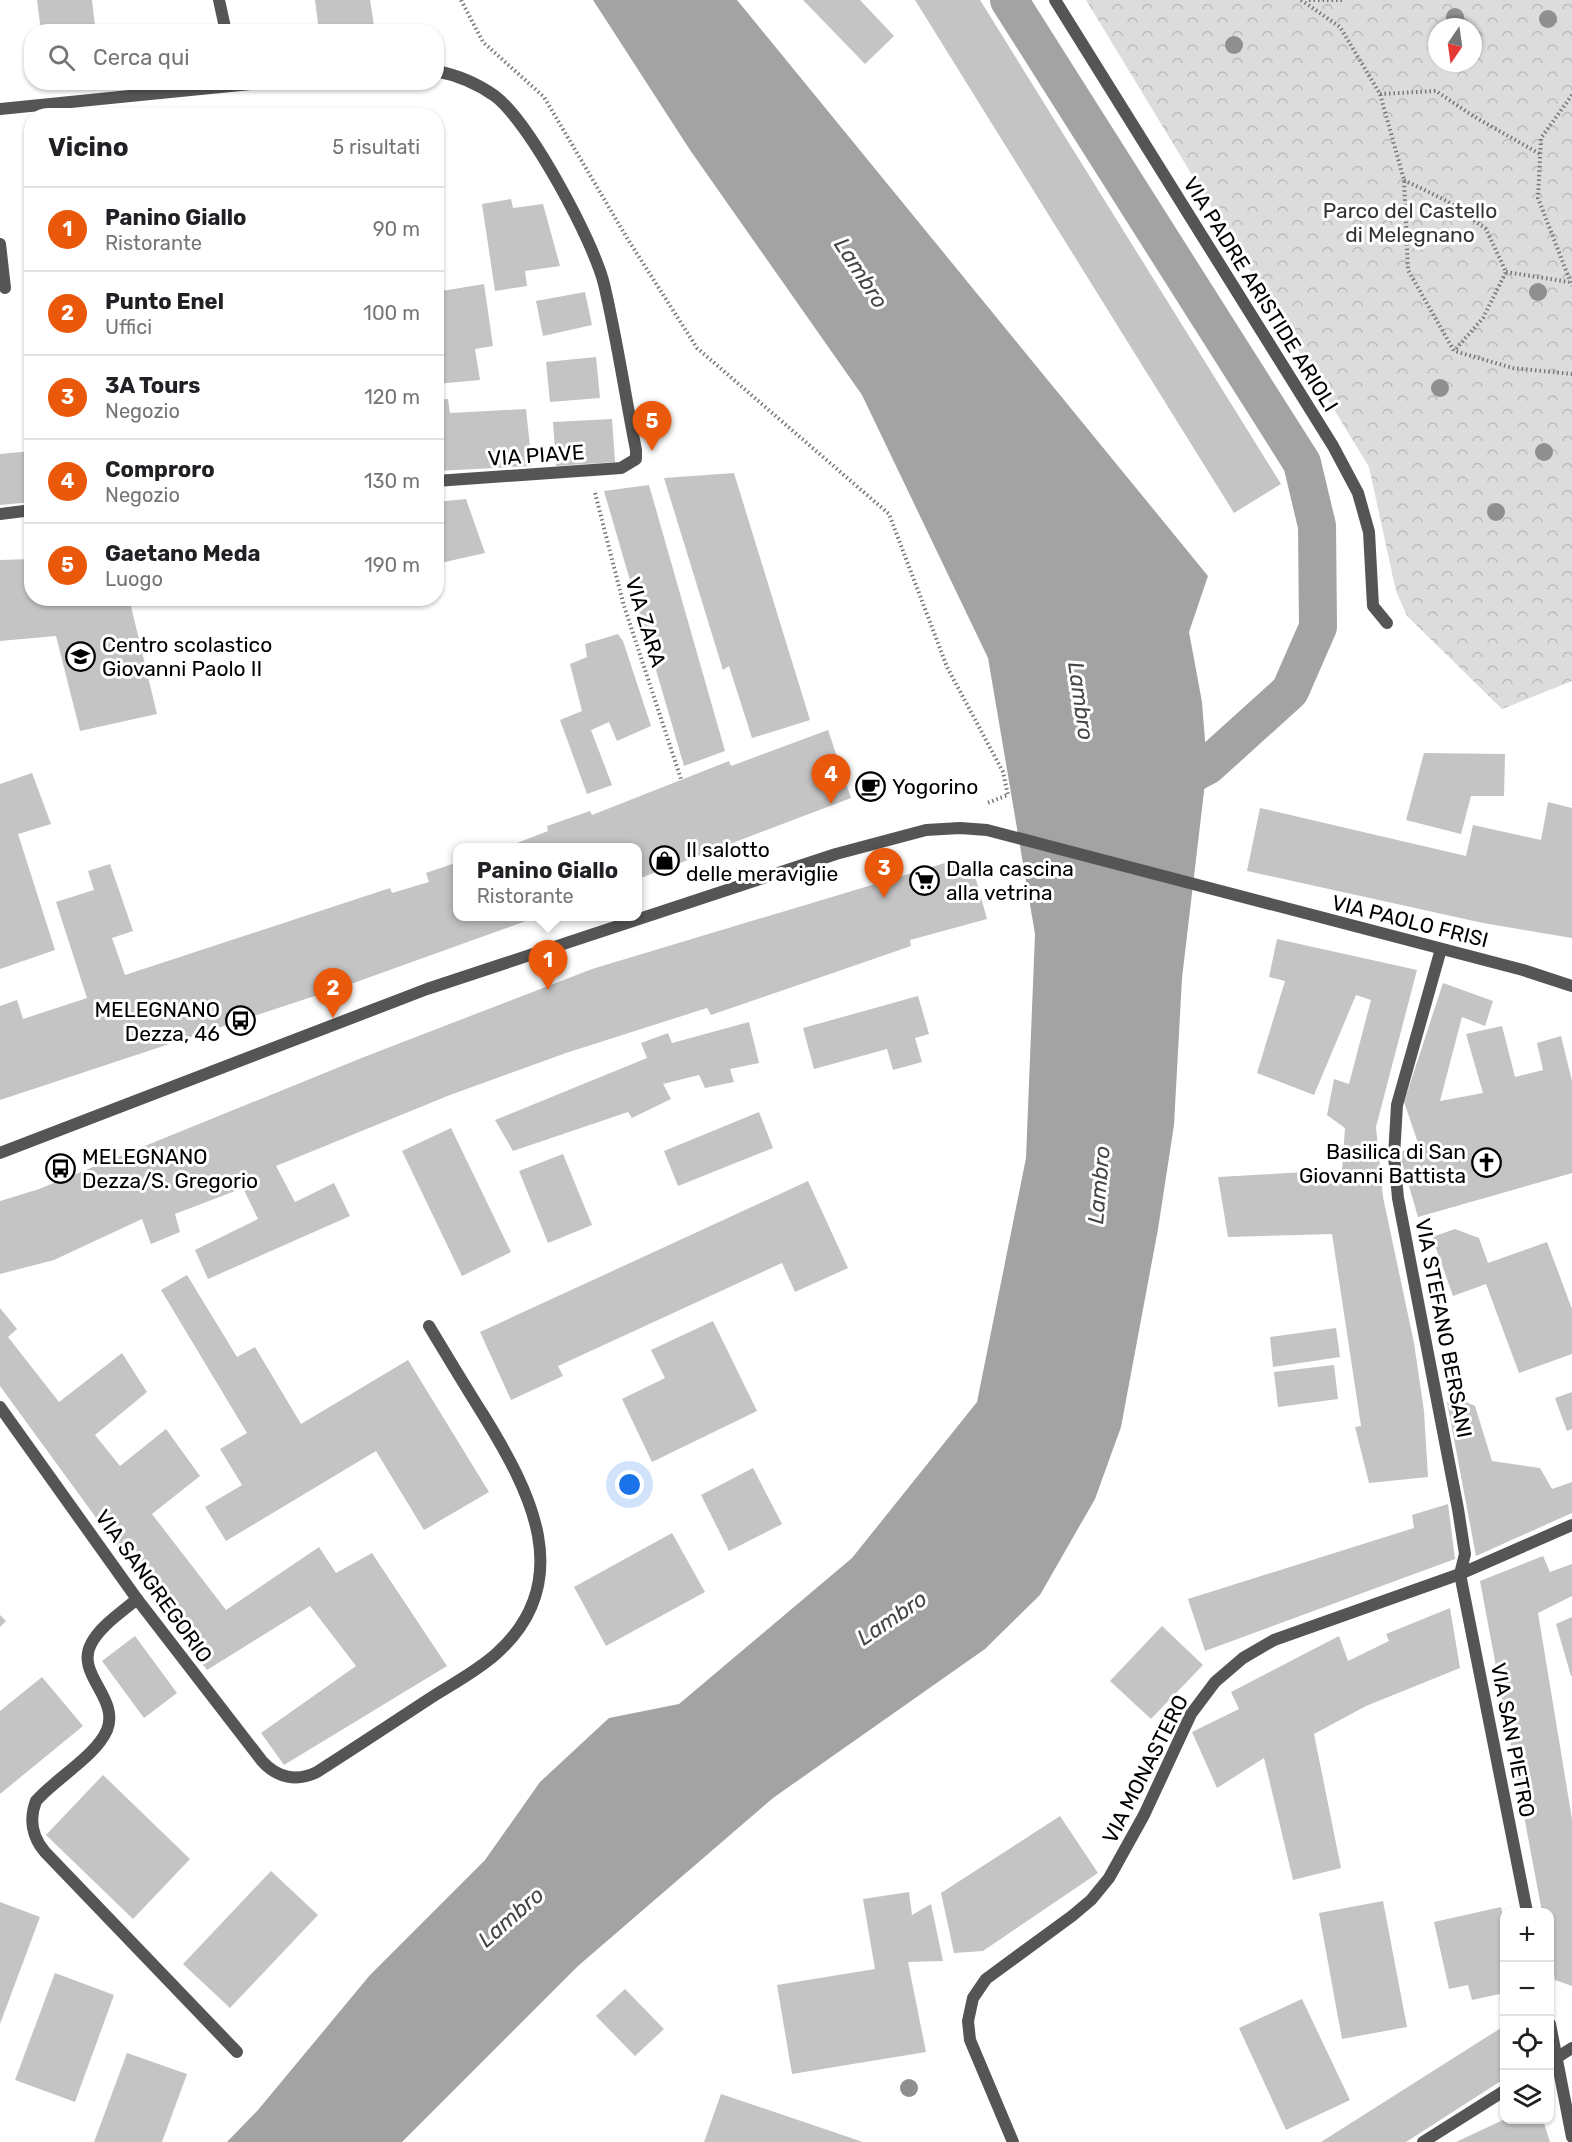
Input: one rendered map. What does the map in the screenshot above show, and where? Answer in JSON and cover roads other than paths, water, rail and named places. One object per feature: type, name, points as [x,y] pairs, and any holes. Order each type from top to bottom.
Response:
[{"type":"street","points":[[219,0],[224,24]]},
{"type":"street","name":"VIA PADRE ARISTIDE ARIOLI","points":[[1055,0],[1333,446],[1358,493],[1370,532],[1373,606],[1387,623]]},
{"type":"street","name":"VIA PIAVE","points":[[444,73],[463,79],[495,96],[505,105],[532,141],[583,229],[604,284],[636,450],[636,459],[621,468],[590,472],[444,481]]},
{"type":"street","points":[[0,109],[181,90]]},
{"type":"street","points":[[0,244],[5,288]]},
{"type":"street","points":[[0,514],[24,511]]},
{"type":"street","name":"VIA PAOLO FRISI","points":[[642,918],[853,848],[926,830],[976,829],[1441,949],[1572,986]]},
{"type":"street","name":"VIA PAOLO FRISI","points":[[0,1153],[438,986],[633,921]]},
{"type":"street","name":"VIA STEFANO BERSANI","points":[[1441,949],[1399,1098],[1394,1156],[1398,1198],[1458,1509],[1465,1554],[1460,1574]]},
{"type":"street","name":"VIA SANGREGORIO","points":[[0,1407],[137,1599],[262,1761],[278,1774],[288,1778],[300,1778],[317,1772],[486,1663],[517,1632],[530,1611],[539,1576],[541,1551],[536,1522],[527,1493],[514,1466],[429,1326]]},
{"type":"street","name":"VIA MONASTERO","points":[[1013,2142],[973,2050],[968,2030],[969,2009],[976,1991],[986,1979],[1072,1916],[1109,1878],[1144,1815],[1191,1714],[1215,1682],[1258,1648],[1292,1632],[1460,1574],[1572,1525]]},
{"type":"street","name":"VIA SAN PIETRO","points":[[1460,1574],[1526,1908]]},
{"type":"street","points":[[137,1599],[96,1635],[87,1654],[90,1672],[102,1690],[109,1712],[107,1730],[95,1747],[36,1801],[32,1827],[38,1844],[45,1852],[237,2052]]},
{"type":"street","points":[[1554,2060],[1572,2048]]},
{"type":"street","points":[[1554,2065],[1572,2137]]},
{"type":"street","points":[[1423,2142],[1500,2094]]},
{"type":"water","name":"Lambro","points":[[593,0],[737,0],[1208,576],[1189,632],[1202,702],[1207,766],[1182,978],[1174,1125],[1158,1229],[1121,1427],[1095,1499],[1040,1595],[985,1649],[773,1798],[578,1966],[402,2142],[227,2142],[258,2110],[370,1975],[485,1860],[540,1782],[609,1718],[679,1704],[852,1558],[977,1402],[1026,1158],[1035,934],[988,658],[862,395],[690,150]]},
{"type":"waterway","points":[[1009,0],[1302,463],[1317,526],[1318,627],[1290,691],[1207,766],[1163,789]]},
{"type":"place","name":"Gaetano Meda","points":[[652,451]]},
{"type":"place","name":"Centro scolastico Giovanni Paolo II","points":[[81,656]]},
{"type":"place","name":"Yogorino","points":[[871,786]]},
{"type":"place","name":"Comproro","points":[[831,804]]},
{"type":"place","name":"Il salotto delle meraviglie","points":[[665,861]]},
{"type":"place","name":"Dalla cascina alla vetrina","points":[[925,880]]},
{"type":"place","name":"3A Tours","points":[[884,898]]},
{"type":"place","name":"Panino Giallo","points":[[548,990]]},
{"type":"place","name":"Punto Enel","points":[[333,1018]]},
{"type":"place","name":"MELEGNANO Dezza, 46","points":[[241,1021]]},
{"type":"place","name":"Basilica di San Giovanni Battista","points":[[1487,1163]]},
{"type":"place","name":"MELEGNANO Dezza/S. Gregorio","points":[[61,1168]]},
{"type":"park label","name":"Parco del Castello di Melegnano","points":[[1410,222]]}]
